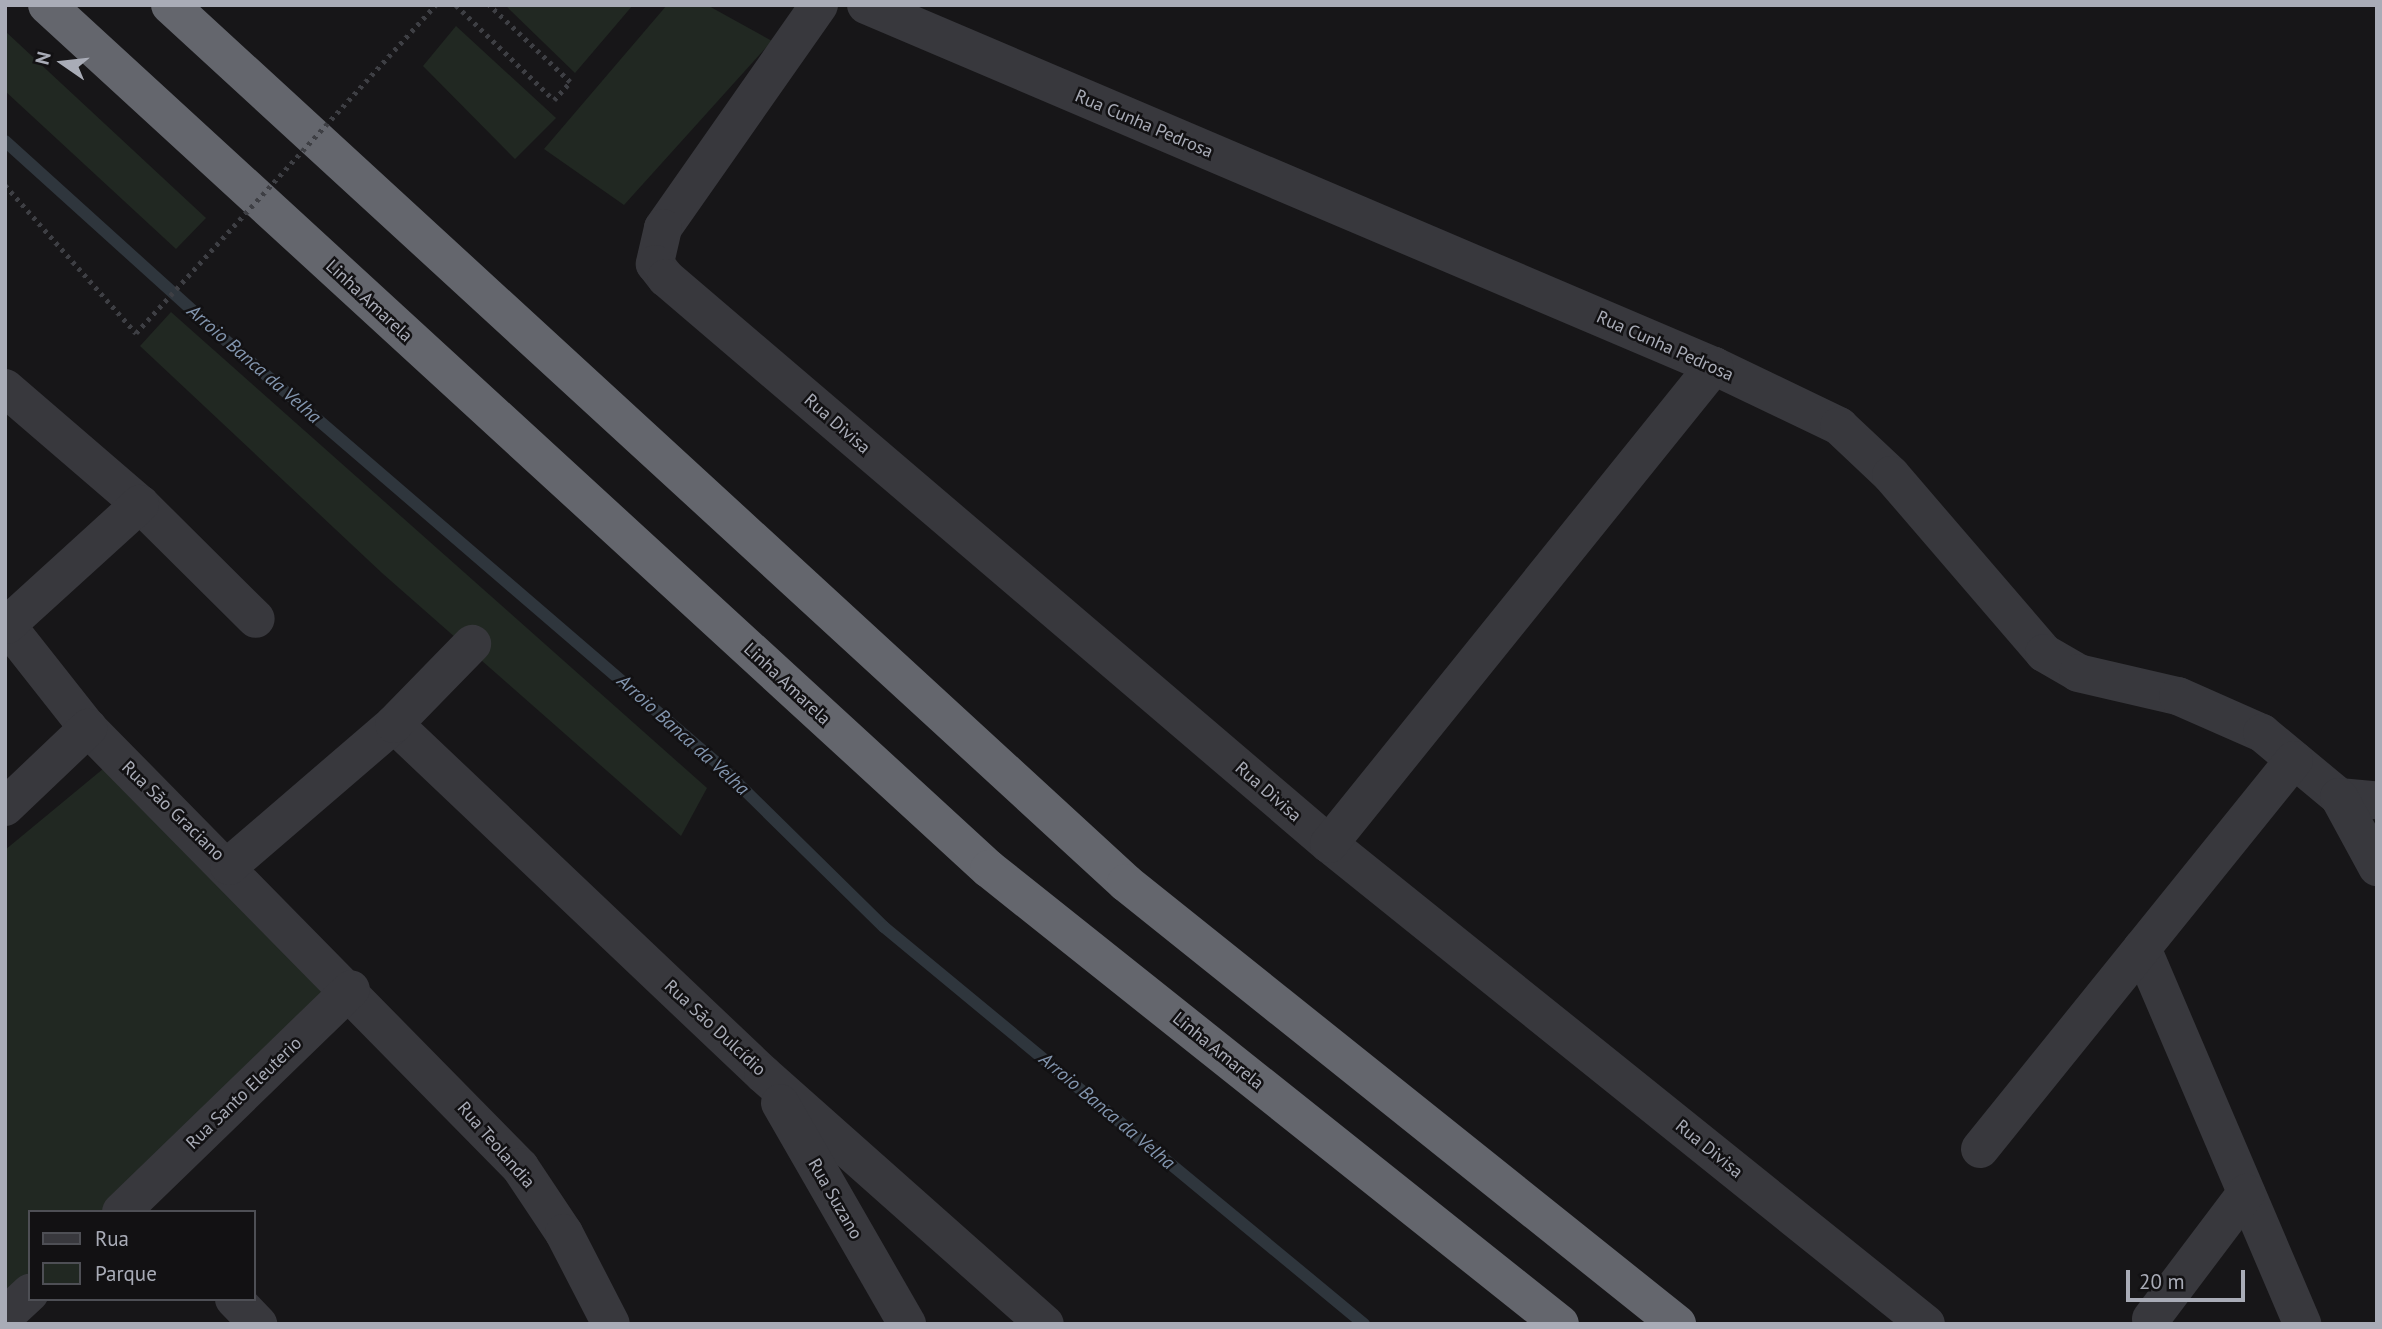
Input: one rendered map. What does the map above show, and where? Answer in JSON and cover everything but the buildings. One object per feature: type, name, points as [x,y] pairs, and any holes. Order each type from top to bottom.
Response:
[{"type":"highway","name":"Linha Amarela","points":[[47,5],[989,869],[1560,1324]]},
{"type":"highway","points":[[170,5],[1126,883],[1677,1324]]},
{"type":"street","name":"Rua Divisa","points":[[819,5],[663,228],[655,264],[666,278],[1329,844],[1926,1324]]},
{"type":"street","name":"Rua Cunha Pedrosa","points":[[866,5],[1714,366],[1839,426],[1891,475],[2044,653],[2078,673],[2178,696],[2262,733],[2339,797]]},
{"type":"street","points":[[1329,844],[1714,366]]},
{"type":"street","points":[[5,388],[140,504],[256,619]]},
{"type":"street","points":[[6,624],[140,504]]},
{"type":"street","name":"Rua São Graciano","points":[[6,624],[88,728],[351,989]]},
{"type":"street","points":[[229,866],[394,724],[472,644]]},
{"type":"street","name":"Rua São Dulcídio","points":[[394,724],[763,1074],[1045,1324]]},
{"type":"street","points":[[5,807],[88,728]]},
{"type":"street","points":[[1980,1149],[2294,760]]},
{"type":"street","points":[[2339,797],[2377,800]]},
{"type":"street","points":[[2339,797],[2377,867]]},
{"type":"street","points":[[2142,948],[2302,1324]]},
{"type":"street","name":"Rua Santo Eleuterio","points":[[137,1207],[351,989]]},
{"type":"street","name":"Rua Teolandia","points":[[351,989],[520,1167],[564,1233],[611,1324]]},
{"type":"street","name":"Rua Suzano","points":[[763,1074],[907,1324]]},
{"type":"street","points":[[2151,1319],[2246,1192]]},
{"type":"street","points":[[5,1316],[28,1295]]},
{"type":"street","points":[[236,1301],[258,1324]]},
{"type":"path","points":[[5,185],[136,333],[436,5]]},
{"type":"path","points":[[456,5],[554,100],[570,82],[489,5]]},
{"type":"green space","points":[[505,5],[633,5],[575,73]]},
{"type":"green space","points":[[667,5],[707,5],[772,41],[624,205],[544,149]]},
{"type":"green space","points":[[456,26],[556,118],[515,159],[423,66]]},
{"type":"green space","points":[[5,31],[206,218],[176,249],[5,91]]},
{"type":"green space","points":[[171,312],[707,788],[681,836],[382,573],[140,346]]},
{"type":"green space","points":[[115,759],[351,989],[110,1210],[28,1210],[28,1285],[5,1306],[5,850]]},
{"type":"waterway","name":"Arroio Banca da Velha","points":[[5,141],[231,345],[717,763],[884,927],[1364,1324]]}]
